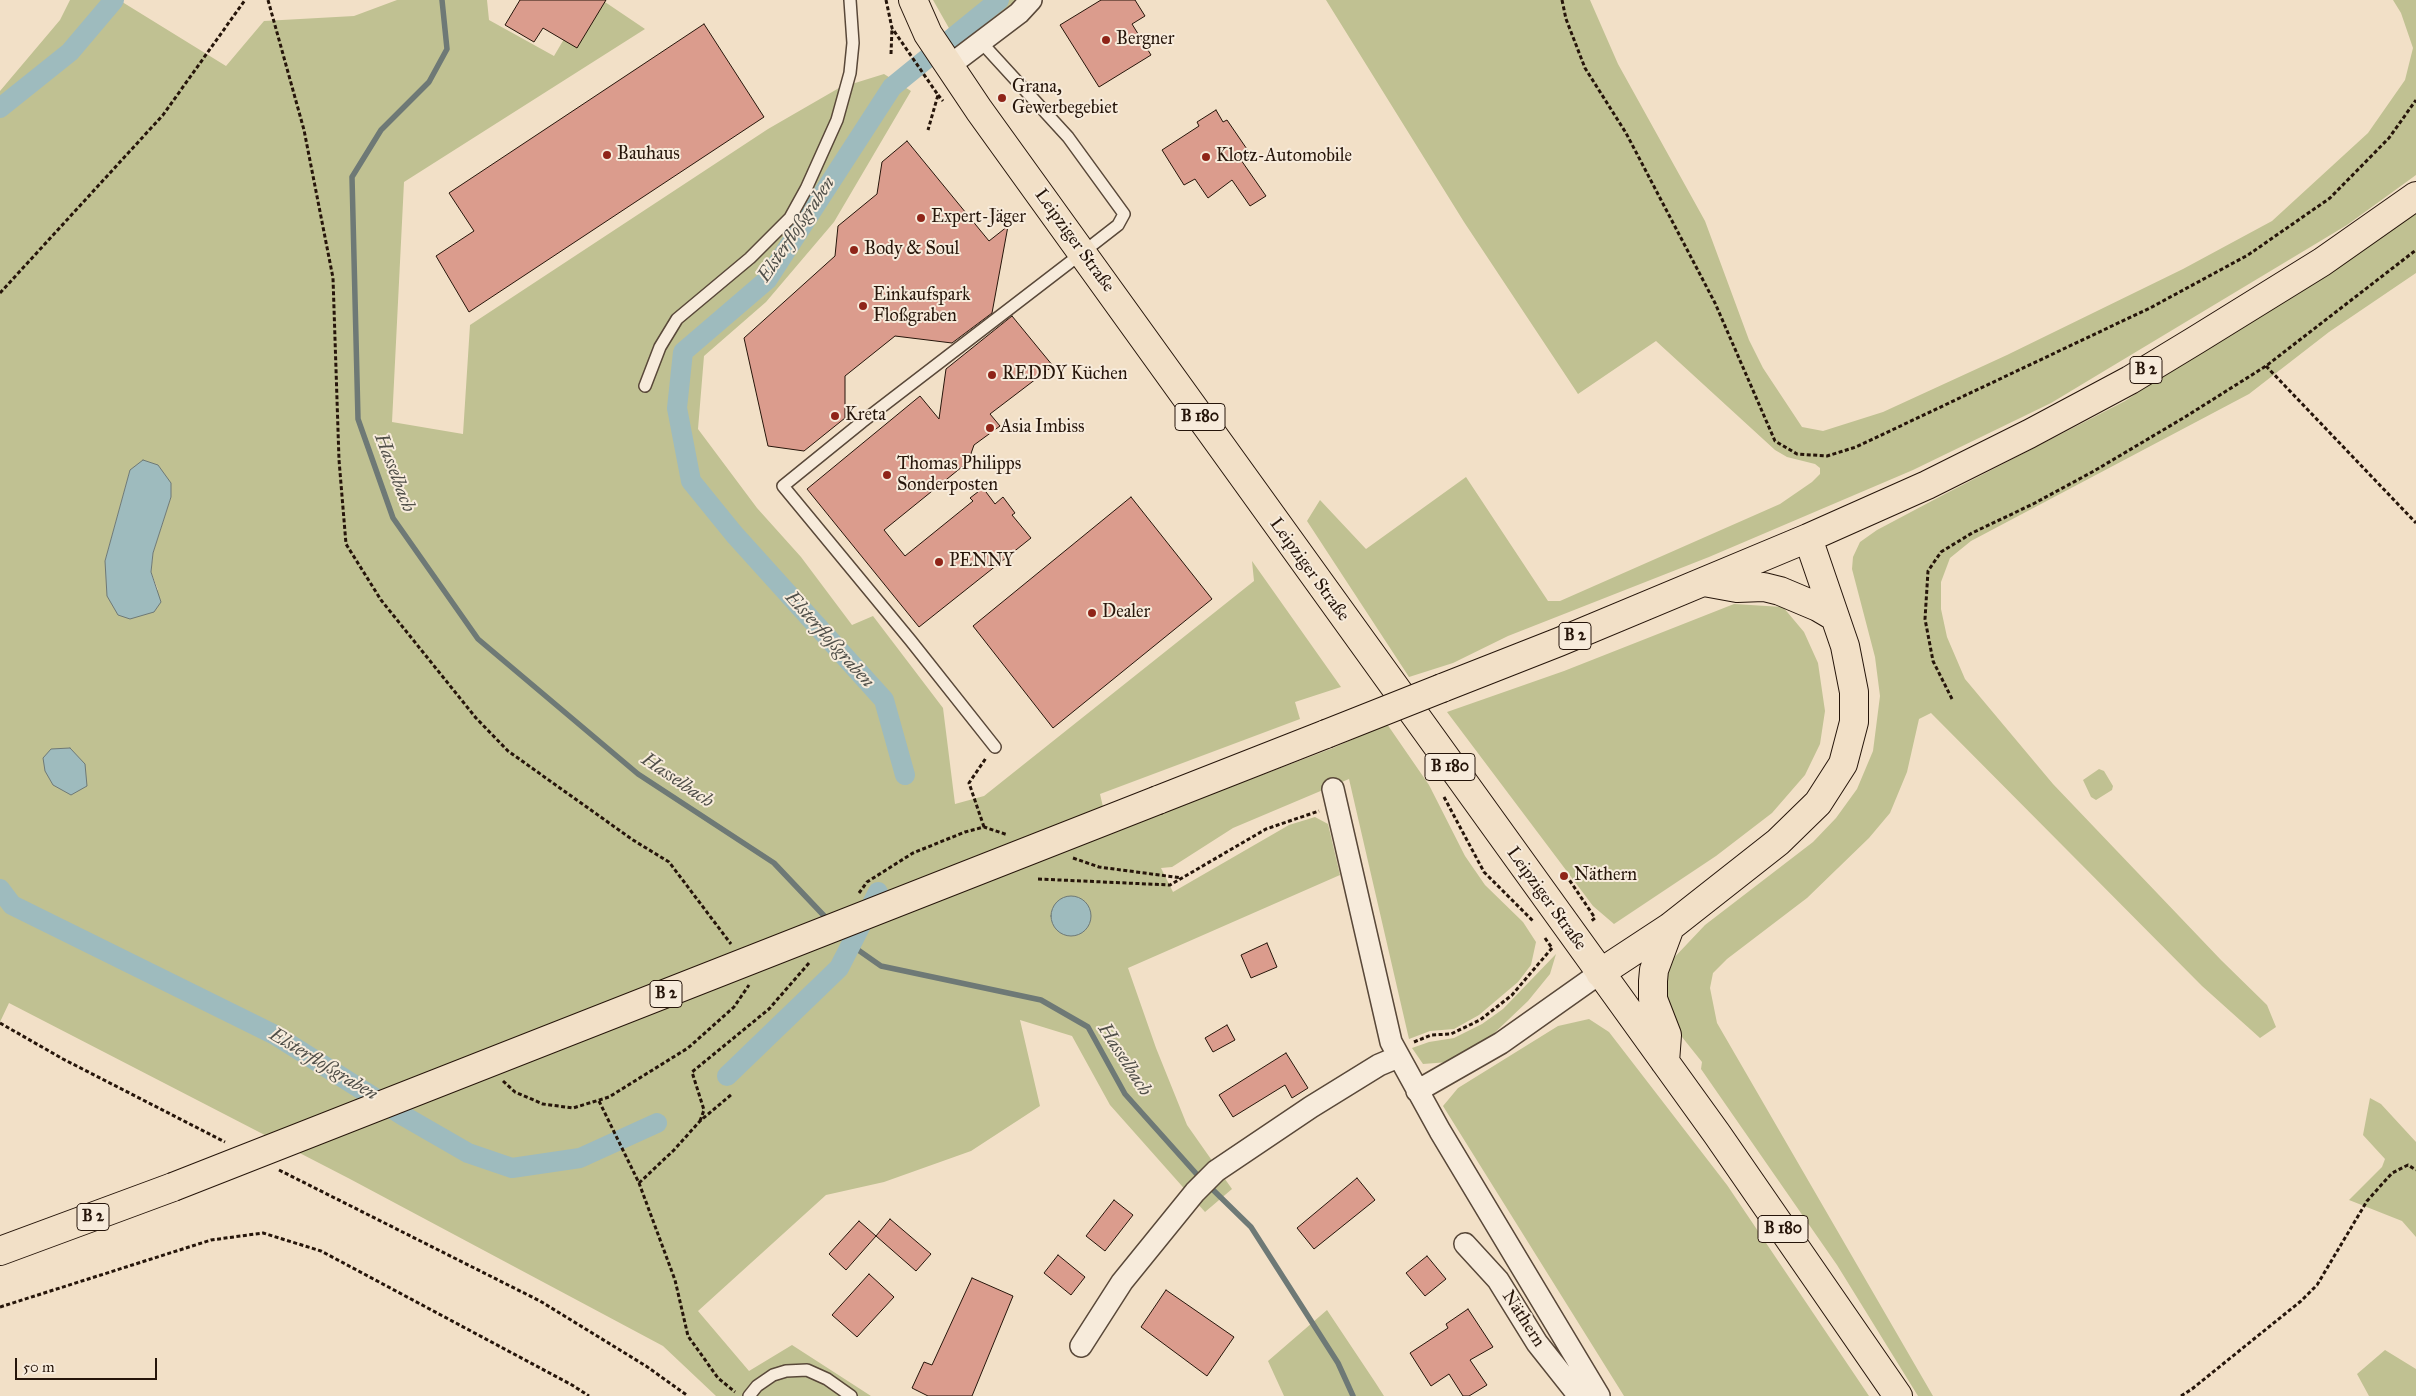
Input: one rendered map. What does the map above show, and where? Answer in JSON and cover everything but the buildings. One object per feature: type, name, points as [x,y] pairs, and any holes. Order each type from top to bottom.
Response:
[{"type":"main road","name":"Leipziger Straße","points":[[913,0],[918,42],[940,67],[1082,253],[1717,1134],[1898,1396]]},
{"type":"main road","name":"B 2","points":[[0,1251],[173,1186],[1326,734],[1704,582],[1808,538],[1927,485],[2130,380],[2322,262],[2416,196]]},
{"type":"main road","points":[[1600,974],[1670,926],[1799,823],[1818,804],[1836,778],[1851,737],[1854,706],[1849,661],[1808,538]]},
{"type":"main road","points":[[1704,582],[1738,588],[1764,587],[1780,591],[1818,607],[1835,617]]},
{"type":"main road","points":[[1665,1062],[1667,1035],[1653,999],[1653,982],[1654,970],[1670,926]]},
{"type":"street","points":[[940,67],[981,42],[1019,13],[1031,0]]},
{"type":"street","points":[[1335,798],[1387,1029],[1396,1054],[1599,1396]]},
{"type":"street","points":[[1417,1091],[1501,1044],[1600,974]]},
{"type":"street","points":[[1081,1346],[1122,1282],[1195,1192],[1216,1171],[1396,1054]]},
{"type":"street","name":"Näthern","points":[[1465,1244],[1498,1280],[1537,1343],[1579,1396]]},
{"type":"lane","points":[[645,386],[660,347],[676,319],[750,258],[790,218],[806,189],[837,120],[850,73],[853,43],[850,0]]},
{"type":"lane","points":[[981,42],[1068,137],[1124,214],[1118,225],[870,416],[783,486],[911,641],[995,747]]},
{"type":"lane","points":[[749,1396],[757,1386],[773,1376],[786,1371],[807,1370],[827,1379],[851,1396]]},
{"type":"path","points":[[0,293],[163,115],[245,0]]},
{"type":"path","points":[[268,0],[304,130],[333,278],[339,460],[346,544],[380,600],[476,718],[495,738],[508,751],[633,840],[669,862],[735,950]]},
{"type":"path","points":[[886,0],[892,28],[892,54]]},
{"type":"path","points":[[1562,0],[1566,20],[1585,68],[1626,134],[1715,303],[1775,441],[1797,454],[1826,456],[1856,446],[2150,308],[2248,255],[2330,198],[2389,138],[2416,100]]},
{"type":"path","points":[[892,28],[918,42],[940,67],[938,95],[928,130]]},
{"type":"path","points":[[1952,699],[1932,661],[1925,619],[1928,572],[1941,552],[1972,533],[2033,504],[2144,442],[2266,366],[2416,250]]},
{"type":"path","points":[[2266,366],[2416,523]]},
{"type":"path","points":[[995,747],[968,783],[984,827],[1011,836]]},
{"type":"path","points":[[1038,879],[1170,885],[1266,829],[1306,814],[1335,798]]},
{"type":"path","points":[[1064,854],[1099,867],[1182,878]]},
{"type":"path","points":[[1396,1054],[1431,1035],[1451,1034],[1480,1020],[1512,995],[1552,948],[1572,934]]},
{"type":"path","points":[[501,1079],[515,1092],[543,1104],[574,1108],[609,1097],[688,1048],[734,1007],[748,986],[749,980]]},
{"type":"path","points":[[0,1023],[63,1059],[231,1146]]},
{"type":"path","points":[[639,1183],[674,1150],[700,1121],[732,1094]]},
{"type":"path","points":[[599,1100],[639,1183],[675,1280],[688,1336],[718,1378],[739,1396]]},
{"type":"path","points":[[2181,1396],[2301,1301],[2317,1285],[2367,1201],[2392,1173],[2408,1165],[2416,1170]]},
{"type":"path","points":[[275,1168],[540,1302],[646,1366],[688,1396]]},
{"type":"path","points":[[0,1307],[211,1240],[263,1233],[321,1251],[572,1385],[589,1396]]},
{"type":"green space","points":[[70,0],[119,0],[226,66],[264,21],[354,16],[397,0],[487,0],[489,20],[554,56],[587,0],[602,0],[645,29],[404,182],[392,422],[463,434],[470,325],[768,129],[839,88],[884,74],[911,91],[834,222],[766,302],[704,356],[698,429],[757,508],[801,557],[852,625],[873,616],[943,708],[955,804],[984,796],[1254,581],[1252,561],[1341,687],[1295,702],[1300,719],[1100,794],[1109,833],[1333,748],[1387,724],[1429,785],[1465,856],[1485,885],[1523,922],[1536,942],[1531,965],[1518,982],[1479,1015],[1454,1029],[1430,1031],[1409,1039],[1349,779],[1233,828],[1172,867],[1161,868],[1173,892],[1289,825],[1315,817],[1328,824],[1340,875],[1128,968],[1156,1048],[1187,1125],[1232,1189],[1205,1212],[1110,1105],[1072,1036],[1020,1020],[1040,1106],[971,1151],[884,1182],[826,1195],[698,1311],[749,1371],[792,1345],[871,1396],[716,1396],[663,1346],[350,1179],[9,1003],[0,1022],[0,91],[60,20]],"holes":[[[130,470],[171,497],[153,553],[151,572],[158,590],[105,561]]]},
{"type":"green space","points":[[933,0],[1017,0],[958,44]]},
{"type":"green space","points":[[1326,0],[1590,0],[1618,64],[1705,221],[1749,340],[1763,368],[1802,427],[1823,431],[1883,412],[2007,355],[2183,269],[2272,221],[2368,133],[2405,80],[2413,48],[2401,13],[2393,0],[2416,0],[2416,175],[2347,225],[2051,403],[1913,470],[1709,557],[1508,636],[1453,663],[1409,677],[1307,521],[1320,500],[1366,549],[1466,477],[1548,601],[1560,601],[1780,504],[1812,482],[1820,474],[1820,468],[1815,464],[1787,457],[1775,450],[1656,341],[1578,394],[1464,222]]},
{"type":"green space","points":[[2416,207],[2416,273],[2329,332],[2249,394],[1971,541],[1950,558],[1941,582],[1941,609],[1947,637],[1965,679],[2053,784],[2221,960],[2267,1005],[2276,1027],[2260,1038],[2202,986],[1931,713],[1919,719],[1907,772],[1890,813],[1869,838],[1807,898],[1727,959],[1713,973],[1710,988],[1717,1023],[1933,1396],[1918,1396],[1837,1265],[1701,1069],[1702,1062],[1674,1027],[1665,997],[1670,962],[1705,925],[1813,842],[1836,818],[1857,789],[1873,751],[1880,696],[1875,657],[1852,569],[1853,557],[1860,542],[1877,530],[2125,401]]},
{"type":"green space","points":[[1734,604],[1783,607],[1804,632],[1818,663],[1825,711],[1820,744],[1805,775],[1772,813],[1716,856],[1614,924],[1593,906],[1447,712],[1564,671]]},
{"type":"green space","points":[[2099,769],[2104,771],[2113,786],[2112,790],[2096,800],[2091,797],[2083,780]]},
{"type":"green space","points":[[1556,954],[1550,974],[1528,1001],[1487,1040],[1449,1062],[1423,1064],[1412,1048],[1429,1042],[1454,1038],[1482,1024],[1503,1009]]},
{"type":"green space","points":[[1589,1019],[1609,1032],[1727,1185],[1869,1396],[1624,1396],[1443,1106],[1458,1088],[1558,1026]]},
{"type":"green space","points":[[2370,1098],[2381,1104],[2416,1142],[2416,1237],[2402,1221],[2349,1200],[2382,1167],[2385,1159],[2363,1135]]},
{"type":"green space","points":[[1327,1310],[1384,1396],[1284,1396],[1268,1361]]},
{"type":"green space","points":[[2385,1350],[2416,1369],[2416,1396],[2369,1396],[2357,1374]]},
{"type":"water","points":[[143,460],[158,465],[171,483],[171,497],[153,553],[151,572],[161,602],[154,612],[130,619],[118,615],[107,596],[105,561],[130,470]]},
{"type":"water","points":[[70,748],[85,764],[87,786],[71,795],[53,785],[45,771],[43,758],[51,749]]},
{"type":"water","points":[[1067,896],[1075,896],[1082,899],[1088,905],[1091,916],[1088,927],[1082,933],[1075,936],[1067,936],[1060,933],[1054,927],[1051,920],[1051,912],[1054,905],[1060,899]]},
{"type":"waterway","name":"Elsterfloßgraben","points":[[0,108],[70,52],[114,0]]},
{"type":"waterway","name":"Hasselbach","points":[[442,0],[447,49],[429,82],[381,130],[352,177],[358,419],[393,518],[478,639],[638,774],[774,863],[829,921]]},
{"type":"waterway","name":"Elsterfloßgraben","points":[[905,775],[884,700],[734,534],[691,481],[677,408],[683,352],[767,280],[892,87],[999,0]]},
{"type":"waterway","name":"Elsterfloßgraben","points":[[0,889],[12,905],[275,1035],[402,1115],[468,1153],[512,1168],[580,1158],[657,1123]]},
{"type":"waterway","name":"Elsterfloßgraben","points":[[727,1076],[839,968],[878,892]]},
{"type":"waterway","name":"Hasselbach","points":[[840,933],[851,945],[881,966],[1041,1000],[1088,1027],[1125,1094],[1201,1179]]},
{"type":"waterway","name":"Hasselbach","points":[[1208,1185],[1251,1227],[1338,1363],[1353,1396]]},
{"type":"place","name":"Bergner","points":[[1106,40]]},
{"type":"place","name":"Grana, Gewerbegebiet","points":[[1002,98]]},
{"type":"place","name":"Bauhaus","points":[[607,155]]},
{"type":"place","name":"Klotz-Automobile","points":[[1206,157]]},
{"type":"place","name":"Expert-Jäger","points":[[921,218]]},
{"type":"place","name":"Body & Soul","points":[[854,250]]},
{"type":"place","name":"Einkaufspark Floßgraben","points":[[863,306]]},
{"type":"place","name":"REDDY Küchen","points":[[992,375]]},
{"type":"place","name":"Kreta","points":[[835,416]]},
{"type":"place","name":"Asia Imbiss","points":[[990,428]]},
{"type":"place","name":"Thomas Philipps Sonderposten","points":[[887,475]]},
{"type":"place","name":"PENNY","points":[[939,562]]},
{"type":"place","name":"Dealer","points":[[1092,613]]},
{"type":"place","name":"Näthern","points":[[1564,876]]}]
